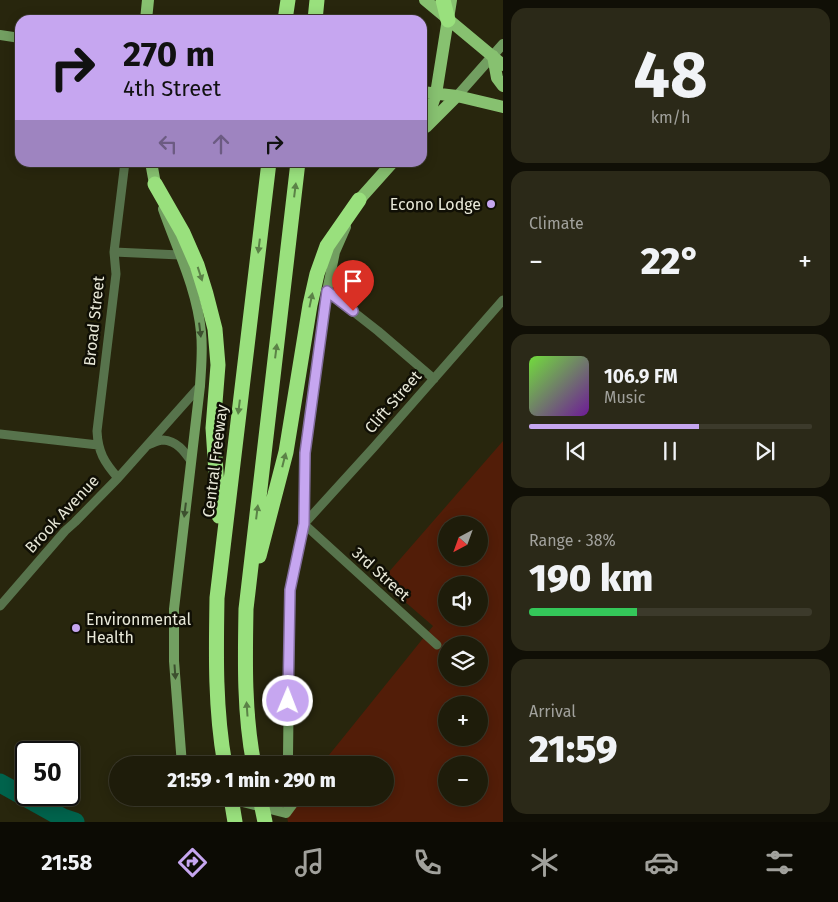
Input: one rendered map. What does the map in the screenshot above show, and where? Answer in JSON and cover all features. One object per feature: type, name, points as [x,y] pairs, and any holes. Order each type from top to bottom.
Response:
[{"type":"highway","points":[[286,15],[288,0]]},
{"type":"highway","points":[[316,15],[317,0]]},
{"type":"highway","points":[[443,0],[448,20]]},
{"type":"highway","name":"Central Freeway","points":[[223,756],[217,697],[217,598],[268,167]]},
{"type":"highway","points":[[252,756],[247,709],[246,609],[297,167]]},
{"type":"highway","points":[[155,184],[183,233],[197,265],[215,329],[218,365],[213,428],[222,552]]},
{"type":"highway","points":[[246,609],[286,452],[310,305],[317,274],[327,246],[359,200]]},
{"type":"highway","points":[[232,806],[235,822]]},
{"type":"highway","points":[[262,806],[265,822]]},
{"type":"main road","points":[[146,15],[148,0]]},
{"type":"main road","points":[[425,0],[503,65]]},
{"type":"main road","points":[[427,117],[436,94],[451,0]]},
{"type":"main road","points":[[0,35],[15,37]]},
{"type":"main road","points":[[427,126],[457,96],[503,44]]},
{"type":"main road","points":[[493,56],[497,78],[503,86]]},
{"type":"main road","points":[[427,93],[457,96],[503,107]]},
{"type":"main road","points":[[152,167],[155,184]]},
{"type":"main road","points":[[288,756],[290,590],[304,524],[305,453],[327,291],[335,252],[359,200],[389,167]]},
{"type":"main road","name":"Central Freeway","points":[[155,184],[195,300],[201,331],[200,386],[174,609],[174,661],[181,756]]},
{"type":"main road","points":[[257,806],[286,813],[291,806]]},
{"type":"street","name":"Broad Street","points":[[118,478],[102,457],[98,445],[97,431],[116,274],[114,252],[124,167]]},
{"type":"street","points":[[114,252],[180,255]]},
{"type":"street","points":[[327,291],[378,331],[434,379]]},
{"type":"street","name":"Clift Street","points":[[304,524],[503,300]]},
{"type":"street","name":"Brook Avenue","points":[[0,606],[65,531],[118,478],[200,386]]},
{"type":"street","points":[[0,434],[98,445]]},
{"type":"street","points":[[148,445],[163,440],[177,444],[191,461]]},
{"type":"street","name":"3rd Street","points":[[304,524],[437,646]]},
{"type":"shaded area","points":[[503,441],[503,822],[288,822],[286,813],[291,806],[394,806],[394,756],[328,756],[433,626],[381,581]]},
{"type":"waterway","points":[[0,783],[63,818],[75,822]]},
{"type":"place","name":"Econo Lodge","points":[[491,204]]},
{"type":"place","name":"Environmental Health","points":[[76,628]]},
{"type":"route","points":[[288,701],[290,590],[304,524],[305,453],[327,291],[353,311]]}]
